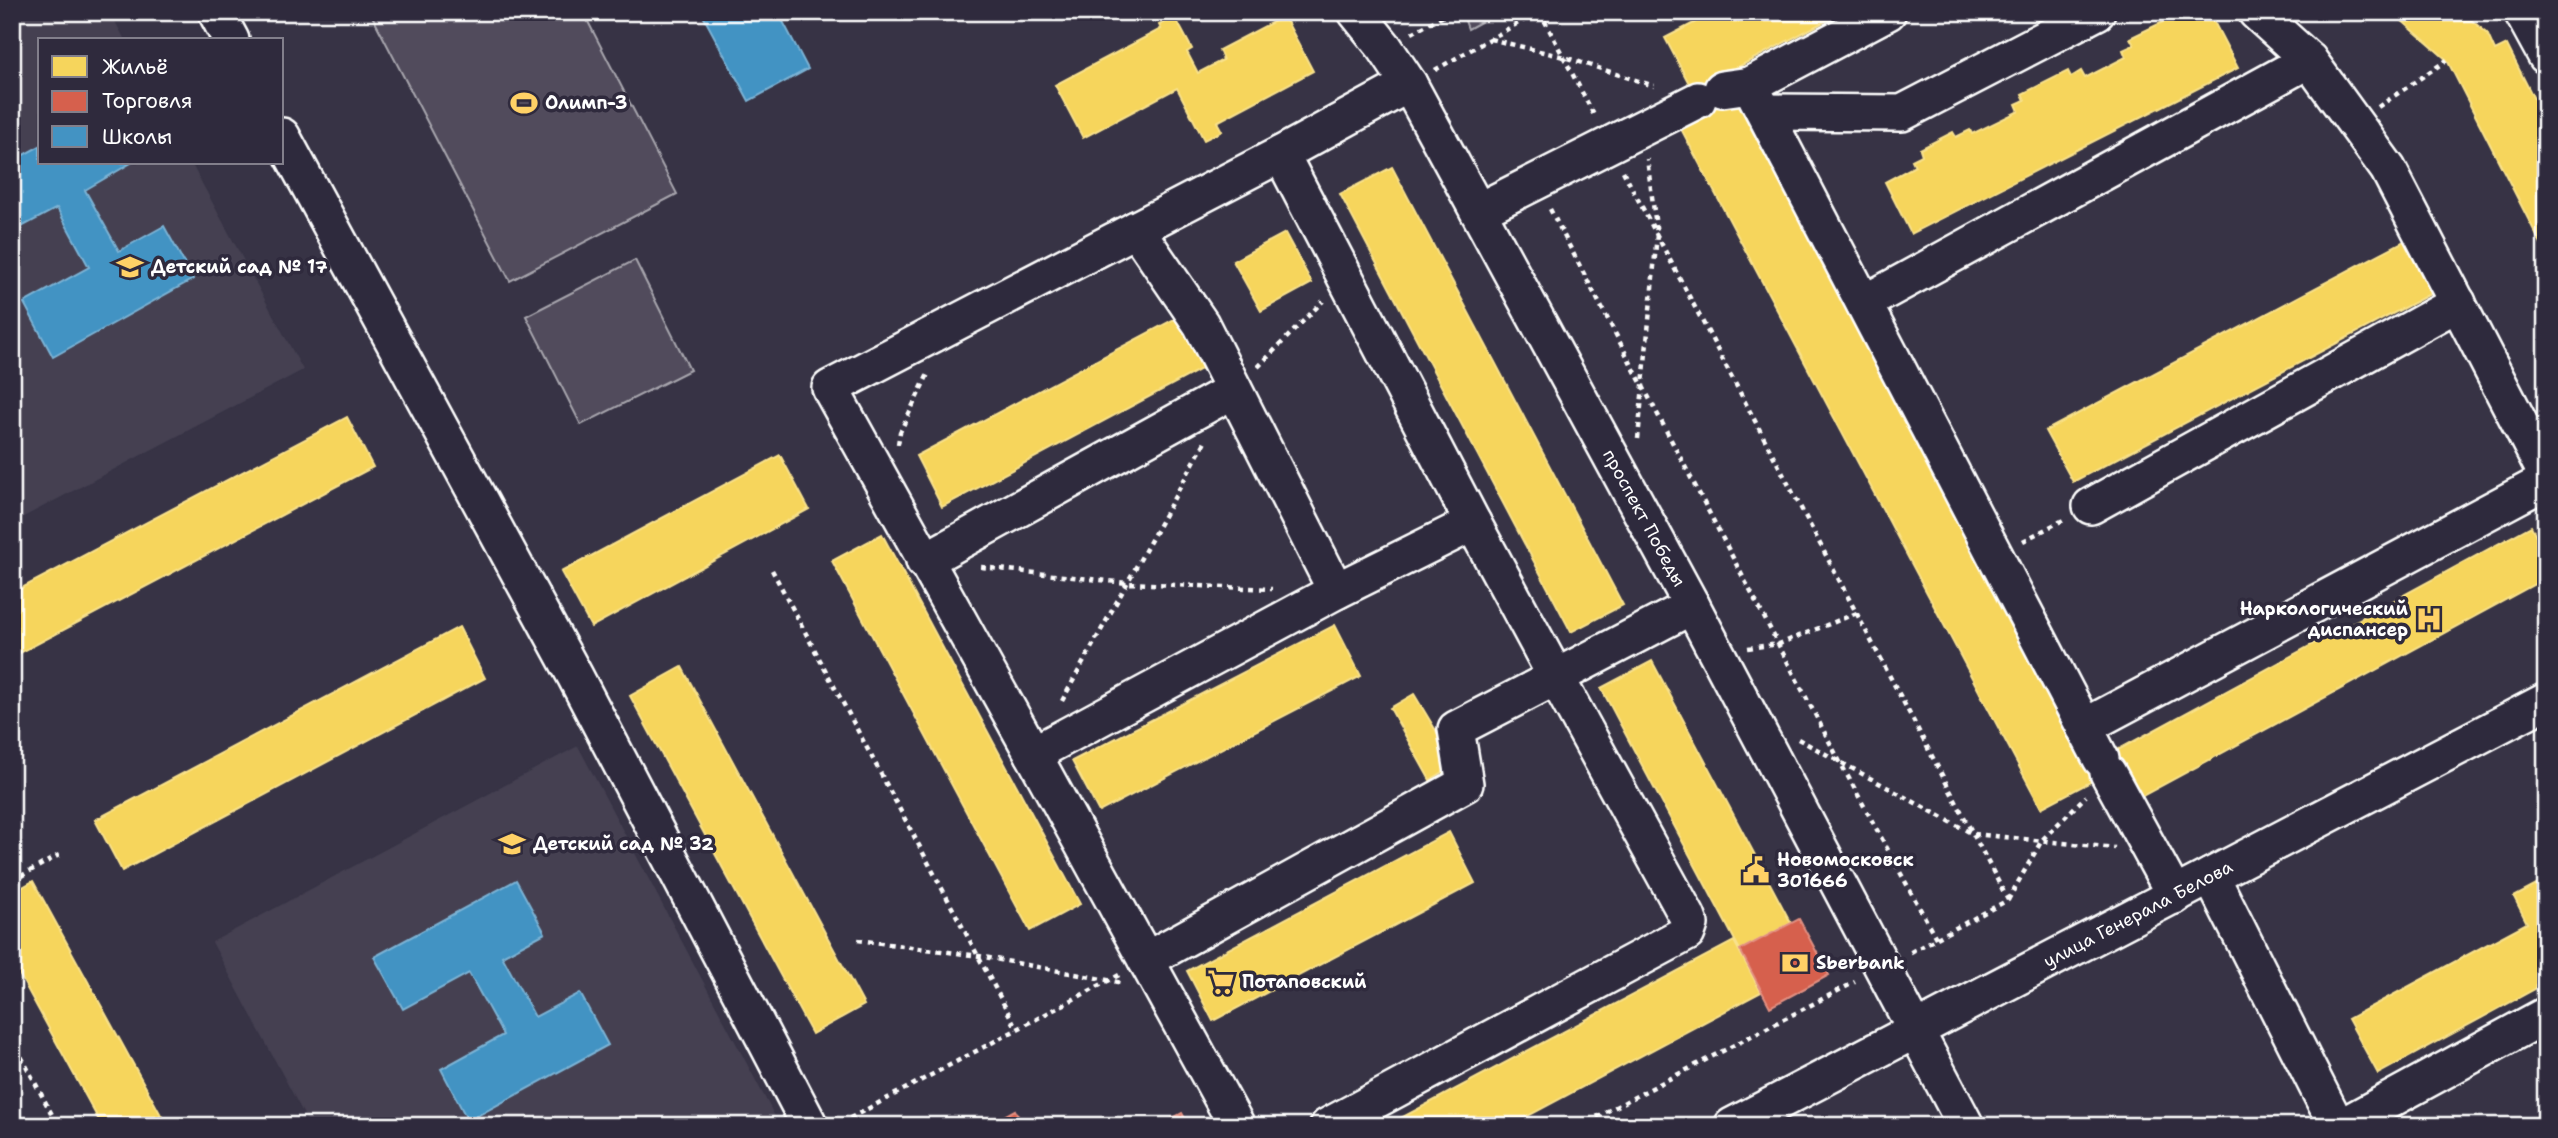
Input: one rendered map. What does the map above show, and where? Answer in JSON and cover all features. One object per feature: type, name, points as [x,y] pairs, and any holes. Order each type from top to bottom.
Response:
[{"type":"street","points":[[216,12],[230,38]]},
{"type":"street","name":"проспект Победы","points":[[1356,12],[1409,84],[1692,606],[1914,1033],[1966,1126]]},
{"type":"street","points":[[1478,211],[1643,127],[1734,97],[1888,12]]},
{"type":"street","points":[[1734,97],[1902,113],[2097,12]]},
{"type":"street","points":[[2256,12],[2309,60],[2388,169],[2458,303],[2534,421],[2546,474]]},
{"type":"street","points":[[2522,12],[2546,56]]},
{"type":"street","points":[[1864,303],[2309,60]]},
{"type":"street","points":[[1237,1126],[830,388],[1281,154],[1409,84]]},
{"type":"street","points":[[1734,97],[1864,303],[2104,766],[2175,896]]},
{"type":"street","points":[[284,140],[575,676],[810,1126]]},
{"type":"street","points":[[1281,154],[1474,523],[1690,923],[1687,933],[1328,1126]]},
{"type":"street","points":[[1136,229],[1200,324],[1336,592]]},
{"type":"street","points":[[2091,506],[2458,303]]},
{"type":"street","points":[[924,561],[1234,390]]},
{"type":"street","points":[[2084,727],[2546,481]]},
{"type":"street","points":[[1032,754],[1336,592],[1474,523]]},
{"type":"street","points":[[1146,960],[1465,784],[1456,729],[1692,606]]},
{"type":"street","name":"улица Генерала Белова","points":[[1747,1122],[2546,701]]},
{"type":"street","points":[[2211,876],[2339,1126],[2546,1015]]},
{"type":"path","points":[[1385,48],[1451,12]]},
{"type":"path","points":[[1409,84],[1539,12],[2008,900]]},
{"type":"path","points":[[1490,39],[1734,97]]},
{"type":"path","points":[[2355,123],[2447,60]]},
{"type":"path","points":[[1638,447],[1657,234],[1643,127]]},
{"type":"path","points":[[1535,181],[1644,384],[1840,762],[1936,938]]},
{"type":"path","points":[[1234,390],[1346,278]]},
{"type":"path","points":[[897,455],[900,432],[953,325]]},
{"type":"path","points":[[1060,705],[1207,439]]},
{"type":"path","points":[[1995,556],[2091,506]]},
{"type":"path","points":[[978,567],[1127,583],[1280,589]]},
{"type":"path","points":[[772,570],[1017,1029]]},
{"type":"path","points":[[1715,651],[1779,644],[1857,613]]},
{"type":"path","points":[[1793,736],[1973,834],[2150,851]]},
{"type":"path","points":[[1579,1126],[2008,900],[2042,841],[2104,766]]},
{"type":"path","points":[[12,881],[59,855]]},
{"type":"path","points":[[858,940],[978,956],[1163,990]]},
{"type":"path","points":[[835,1126],[1146,960]]},
{"type":"path","points":[[12,1039],[58,1126]]},
{"type":"shaded area","name":"Детский сад № 17","points":[[12,12],[110,12],[124,38],[38,38],[38,164],[192,164],[303,370],[12,523]]},
{"type":"shaded area","name":"Олимп-3","points":[[370,12],[583,12],[677,194],[510,281]]},
{"type":"shaded area","points":[[1462,12],[1499,12],[1468,29]]},
{"type":"shaded area","points":[[635,260],[690,370],[581,425],[526,316]]},
{"type":"shaded area","name":"Детский сад № 32","points":[[578,746],[780,1126],[310,1126],[212,942]]},
{"type":"building: Жильё","points":[[1715,12],[1843,12],[1717,78],[1729,101],[1705,114],[1665,38]]},
{"type":"building: Жильё","points":[[2392,12],[2478,12],[2471,20],[2487,33],[2495,51],[2507,45],[2546,123],[2546,254],[2447,60]]},
{"type":"building: Жильё","points":[[2181,13],[2184,19],[2195,13],[2198,20],[2210,14],[2238,68],[1911,234],[1885,182],[1915,166],[1912,160],[1922,155],[1920,149],[1953,132],[1956,137],[1970,130],[1972,134],[2019,111],[2016,104],[2025,100],[2022,94],[2068,71],[2071,77],[2081,71],[2085,78],[2126,57],[2123,50],[2134,45],[2130,38]]},
{"type":"building: Жильё","points":[[1284,16],[1313,71],[1217,122],[1222,131],[1204,140],[1177,88],[1083,138],[1055,85],[1161,29],[1159,25],[1175,17],[1192,49],[1187,52],[1198,73],[1223,60],[1219,50]]},
{"type":"building: Жильё","points":[[1735,98],[2089,765],[2119,767],[2041,808],[1680,127]]},
{"type":"building: Жильё","points":[[1392,167],[1623,605],[1571,632],[1340,194]]},
{"type":"building: Жильё","points":[[1285,233],[1312,283],[1261,311],[1233,261]]},
{"type":"building: Жильё","points":[[2406,240],[2434,292],[2073,482],[2045,431]]},
{"type":"building: Жильё","points":[[1178,317],[1205,367],[942,507],[916,456]]},
{"type":"building: Жильё","points":[[347,417],[373,467],[12,657],[12,593]]},
{"type":"building: Жильё","points":[[780,455],[809,509],[591,627],[561,572]]},
{"type":"building: Жильё","points":[[2531,526],[2546,554],[2546,578],[2137,799],[2112,753]]},
{"type":"building: Жильё","points":[[882,534],[1080,904],[1030,931],[832,561]]},
{"type":"building: Жильё","points":[[1335,625],[1361,676],[1099,812],[1072,761]]},
{"type":"building: Жильё","points":[[459,627],[485,678],[122,871],[95,820]]},
{"type":"building: Жильё","points":[[1652,661],[1791,923],[1740,950],[1601,688]]},
{"type":"building: Жильё","points":[[682,667],[864,1005],[812,1034],[630,696]]},
{"type":"building: Жильё","points":[[1414,694],[1456,764],[1430,780],[1390,708]]},
{"type":"building: Жильё","points":[[1449,832],[1475,883],[1213,1021],[1187,971]]},
{"type":"building: Жильё","points":[[2546,880],[2546,983],[2378,1074],[2348,1019],[2527,923],[2514,897]]},
{"type":"building: Жильё","points":[[33,881],[167,1126],[102,1126],[12,961],[12,893]]},
{"type":"building: Жильё","points":[[1734,941],[1761,992],[1509,1126],[1386,1126]]},
{"type":"building: Торговля","points":[[1799,919],[1829,975],[1770,1007],[1740,950]]},
{"type":"building: Торговля","points":[[1015,1110],[1023,1126],[986,1126]]},
{"type":"building: Торговля","points":[[1182,1113],[1189,1126],[1158,1126]]},
{"type":"building: Школы","points":[[701,12],[778,12],[808,69],[749,101]]},
{"type":"building: Школы","points":[[38,147],[38,164],[129,164],[85,190],[119,251],[164,226],[193,279],[53,357],[24,303],[89,267],[57,208],[12,232],[12,161]]},
{"type":"building: Школы","points":[[516,880],[545,933],[502,956],[535,1017],[580,993],[608,1045],[468,1121],[441,1069],[503,1035],[469,973],[403,1009],[374,957]]},
{"type":"place","name":"Олимп-3","points":[[524,103]]},
{"type":"place","name":"Детский сад № 17","points":[[130,267]]},
{"type":"place","name":"Наркологический диспансер","points":[[2429,619]]},
{"type":"place","name":"Детский сад № 32","points":[[512,844]]},
{"type":"place","name":"Новомосковск 301666","points":[[1756,870]]},
{"type":"place","name":"Sberbank","points":[[1795,963]]},
{"type":"place","name":"Потаповский","points":[[1221,982]]}]
